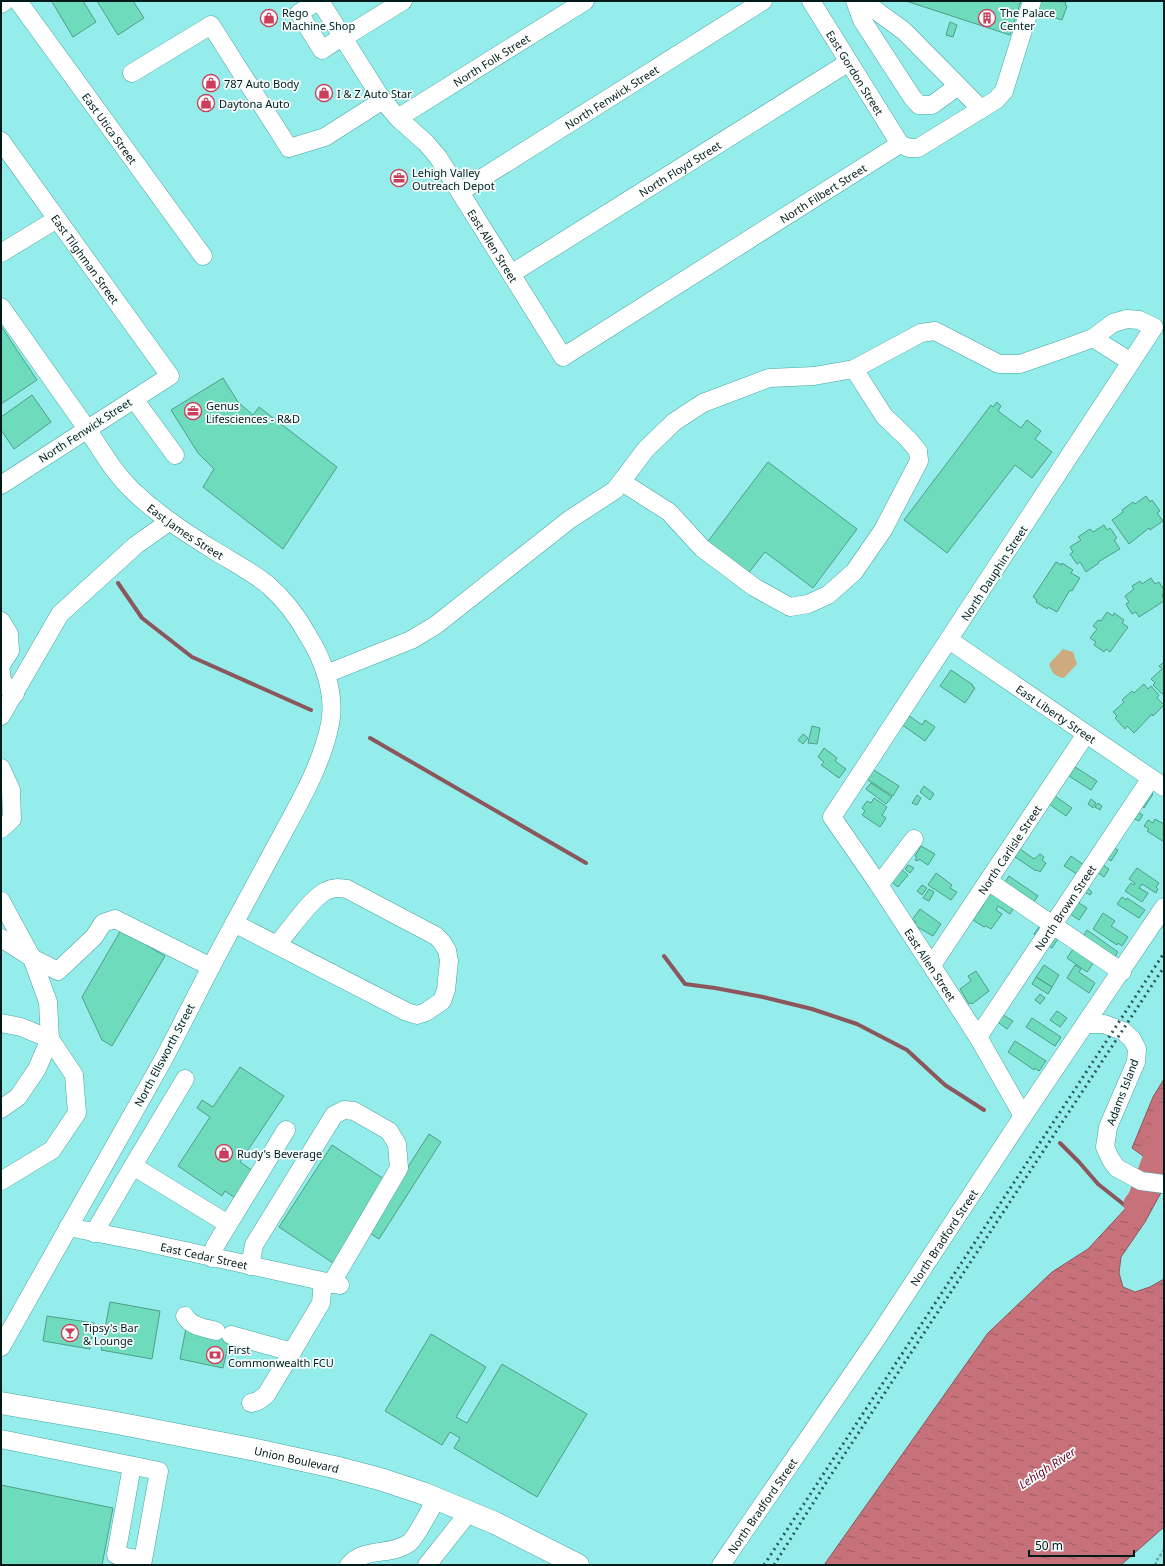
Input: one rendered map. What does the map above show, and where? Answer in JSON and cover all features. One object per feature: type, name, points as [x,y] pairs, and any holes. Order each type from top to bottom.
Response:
[{"type":"main road","name":"Union Boulevard","points":[[1,1403],[117,1423],[256,1450],[334,1467],[380,1479],[436,1499],[495,1523],[578,1565]]},
{"type":"street","points":[[1,4],[5,1]]},
{"type":"street","name":"East Utica Street","points":[[18,1],[202,256]]},
{"type":"street","points":[[319,1],[295,7],[322,50],[403,1]]},
{"type":"street","name":"East Allen Street","points":[[319,1],[383,100],[398,118],[438,157],[563,357]]},
{"type":"street","name":"North Fenwick Street","points":[[460,192],[763,1]]},
{"type":"street","name":"East Gordon Street","points":[[811,1],[900,144]]},
{"type":"street","points":[[855,1],[862,20],[912,97],[919,105],[932,105],[958,86]]},
{"type":"street","points":[[863,1],[904,31],[981,109]]},
{"type":"street","points":[[900,144],[909,148],[918,148],[996,100],[1006,88],[1032,1]]},
{"type":"street","name":"North Folk Street","points":[[398,118],[576,3]]},
{"type":"street","points":[[132,73],[211,25],[289,148],[325,137],[383,100]]},
{"type":"street","name":"North Floyd Street","points":[[511,274],[849,62]]},
{"type":"street","name":"East Tilghman Street","points":[[1,141],[170,376]]},
{"type":"street","name":"North Filbert Street","points":[[563,357],[900,144]]},
{"type":"street","points":[[1,253],[57,219]]},
{"type":"street","name":"East James Street","points":[[1,307],[119,475],[150,506],[170,521],[216,552],[252,573],[270,587],[286,604],[306,632],[318,652],[326,674],[330,693],[330,721],[319,759]]},
{"type":"street","name":"North Dauphin Street","points":[[832,817],[1154,327],[1139,320],[1127,319],[1113,323],[1093,338]]},
{"type":"street","points":[[326,674],[411,640],[436,625],[568,520],[615,490],[646,449],[674,422],[703,403],[769,378],[814,376],[854,369],[921,333],[935,330],[999,364],[1020,364],[1093,338],[1131,362]]},
{"type":"street","points":[[622,482],[669,512],[702,548],[754,587],[790,607],[808,604],[828,595],[854,572],[882,530],[919,461],[918,451],[884,416],[854,369]]},
{"type":"street","name":"North Fenwick Street","points":[[3,480],[170,376]]},
{"type":"street","points":[[134,399],[175,455]]},
{"type":"street","points":[[1,716],[60,614],[136,545],[170,521]]},
{"type":"street","points":[[1,621],[9,634],[10,651],[1,665]]},
{"type":"street","name":"East Liberty Street","points":[[949,640],[1158,783]]},
{"type":"street","points":[[1,672],[2,682],[15,694]]},
{"type":"street","name":"North Carlisle Street","points":[[932,965],[1086,734]]},
{"type":"street","name":"North Ellsworth Street","points":[[1,1348],[161,1063],[211,966],[306,790],[319,759]]},
{"type":"street","points":[[1,768],[11,790],[12,819],[1,830]]},
{"type":"street","name":"North Brown Street","points":[[978,1037],[1053,925],[1158,783]]},
{"type":"street","name":"East Allen Street","points":[[832,817],[879,885],[978,1037],[1023,1116]]},
{"type":"street","points":[[879,885],[914,839]]},
{"type":"street","points":[[988,881],[1122,972]]},
{"type":"street","points":[[234,923],[277,945],[408,1012],[417,1015],[426,1012],[442,1000],[446,990],[449,961],[447,950],[441,941],[436,936],[347,889],[337,887],[326,890],[316,898],[277,945]]},
{"type":"street","points":[[1,901],[32,958],[48,1002],[50,1039],[37,1069],[18,1097],[1,1109]]},
{"type":"street","name":"North Bradford Street","points":[[721,1565],[876,1338],[1023,1116],[1164,908]]},
{"type":"street","points":[[1,938],[32,958],[58,971],[94,937],[103,923],[115,919],[211,966]]},
{"type":"street","points":[[1,1023],[21,1026],[50,1039],[74,1075],[77,1113],[52,1150],[1,1182]]},
{"type":"street","name":"Adams Island","points":[[1085,1024],[1104,1024],[1123,1031],[1132,1039],[1137,1049],[1136,1062],[1108,1127],[1105,1147],[1111,1160],[1117,1168],[1141,1181],[1164,1184]]},
{"type":"street","points":[[94,1233],[185,1079]]},
{"type":"street","points":[[250,1266],[254,1245],[334,1115],[344,1110],[354,1111],[389,1131],[397,1144],[399,1168],[322,1303],[266,1395],[258,1401],[251,1403]]},
{"type":"street","points":[[212,1258],[215,1246],[286,1130]]},
{"type":"street","points":[[133,1166],[228,1224]]},
{"type":"street","name":"East Cedar Street","points":[[68,1228],[332,1284]]},
{"type":"street","points":[[185,1316],[193,1325],[292,1352]]},
{"type":"street","points":[[1,1439],[159,1471],[143,1560],[115,1560],[132,1466]]},
{"type":"street","points":[[349,1565],[354,1560],[373,1552],[400,1548],[410,1542],[436,1499]]},
{"type":"street","points":[[427,1565],[469,1512]]},
{"type":"path","points":[[1155,1565],[1164,1550]]},
{"type":"shaded area","points":[[1063,649],[1073,652],[1077,664],[1064,678],[1054,674],[1049,664]]},
{"type":"water","name":"Lehigh River","points":[[1164,1079],[1164,1187],[1145,1222],[1121,1257],[1119,1273],[1123,1287],[1135,1292],[1150,1287],[1164,1279],[1164,1527],[1121,1565],[824,1565],[988,1333],[1052,1272],[1088,1249],[1127,1207],[1157,1166],[1132,1148],[1153,1097]]},
{"type":"building","points":[[83,1],[96,22],[73,37],[52,2]]},
{"type":"building","points":[[97,1],[133,1],[144,18],[118,35]]},
{"type":"building","name":"The Palace Center","points":[[906,1],[1021,1],[1010,35]]},
{"type":"building","points":[[1038,1],[1066,2],[1065,5],[1067,6],[1062,20],[1038,12],[1039,10],[1035,9]]},
{"type":"building","points":[[950,22],[957,25],[953,37],[946,35]]},
{"type":"building","points":[[1,326],[37,380],[1,404]]},
{"type":"building","points":[[223,378],[238,402],[253,415],[259,407],[337,467],[283,549],[203,487],[214,469],[198,453],[171,410]]},
{"type":"building","points":[[32,395],[51,422],[14,449],[1,430],[1,417]]},
{"type":"building","points":[[997,402],[1001,406],[998,411],[1021,428],[1027,420],[1041,431],[1035,439],[1052,452],[1032,478],[1015,465],[947,553],[904,520],[991,405],[993,407]]},
{"type":"building","points":[[768,462],[857,529],[813,588],[765,552],[747,575],[706,544]]},
{"type":"building","points":[[1146,496],[1150,502],[1152,500],[1160,511],[1157,513],[1163,521],[1150,530],[1149,528],[1129,544],[1112,520],[1133,502],[1135,504]]},
{"type":"building","points":[[1104,525],[1107,530],[1110,528],[1117,538],[1114,540],[1120,549],[1098,562],[1099,563],[1086,572],[1080,562],[1077,564],[1070,554],[1073,552],[1070,547],[1081,540],[1078,537],[1090,529],[1093,532]]},
{"type":"building","points":[[1056,562],[1062,565],[1062,563],[1073,570],[1071,573],[1080,578],[1072,591],[1070,590],[1057,612],[1048,607],[1047,609],[1036,602],[1037,600],[1033,597]]},
{"type":"building","points":[[1151,578],[1155,584],[1159,582],[1164,590],[1164,593],[1162,594],[1164,601],[1139,617],[1136,612],[1132,614],[1126,604],[1129,602],[1125,596],[1134,589],[1132,586],[1140,581],[1142,584]]},
{"type":"building","points":[[1107,612],[1113,616],[1114,613],[1124,620],[1122,623],[1128,627],[1110,652],[1106,649],[1104,652],[1094,645],[1096,642],[1090,638],[1097,629],[1093,626],[1098,620],[1101,621]]},
{"type":"building","points":[[1164,662],[1164,693],[1162,694],[1153,685],[1155,683],[1151,679],[1162,669],[1159,666]]},
{"type":"building","points":[[951,670],[975,688],[965,703],[940,686]]},
{"type":"building","points":[[1144,684],[1148,689],[1151,686],[1159,695],[1157,698],[1164,705],[1153,716],[1152,714],[1134,733],[1127,726],[1125,729],[1115,718],[1117,716],[1113,712],[1124,702],[1122,700],[1132,691],[1134,693]]},
{"type":"building","points":[[908,715],[922,725],[925,720],[935,727],[925,741],[901,724]]},
{"type":"building","points":[[812,726],[820,728],[817,744],[808,743]]},
{"type":"building","points":[[803,734],[808,738],[803,744],[798,740]]},
{"type":"building","points":[[824,748],[837,758],[835,761],[846,769],[839,778],[821,765],[824,762],[818,757]]},
{"type":"building","points":[[1075,767],[1097,781],[1091,790],[1069,776]]},
{"type":"building","points":[[872,769],[899,786],[893,796],[865,778]]},
{"type":"building","points":[[871,783],[892,797],[886,804],[866,789]]},
{"type":"building","points":[[924,786],[934,794],[930,800],[920,792]]},
{"type":"building","points":[[1148,790],[1153,794],[1144,808],[1138,804]]},
{"type":"building","points":[[917,795],[921,798],[917,805],[912,803]]},
{"type":"building","points":[[1055,796],[1072,808],[1066,816],[1049,804]]},
{"type":"building","points":[[874,798],[887,807],[882,815],[886,818],[880,827],[862,815],[865,811],[862,808],[867,801],[871,803]]},
{"type":"building","points":[[1091,799],[1096,803],[1093,808],[1088,804]]},
{"type":"building","points":[[1098,803],[1102,806],[1100,810],[1095,807]]},
{"type":"building","points":[[1135,811],[1143,815],[1139,821],[1132,818]]},
{"type":"building","points":[[1155,819],[1164,824],[1164,842],[1147,831],[1149,829],[1144,826],[1148,820],[1153,823]]},
{"type":"building","points":[[921,846],[935,854],[928,865],[919,859],[918,861],[915,860],[917,857],[915,856]]},
{"type":"building","points":[[1112,847],[1118,850],[1111,861],[1106,857]]},
{"type":"building","points":[[1020,849],[1034,859],[1040,854],[1044,857],[1042,860],[1046,863],[1040,872],[1037,870],[1036,871],[1015,857]]},
{"type":"building","points":[[1071,856],[1084,865],[1077,874],[1064,866]]},
{"type":"building","points":[[1100,863],[1109,869],[1104,877],[1094,870]]},
{"type":"building","points":[[908,865],[914,868],[910,873],[905,869]]},
{"type":"building","points":[[899,867],[908,875],[898,887],[889,880]]},
{"type":"building","points":[[1137,868],[1159,883],[1156,887],[1158,889],[1156,893],[1142,884],[1139,888],[1148,893],[1142,902],[1125,891],[1131,883],[1134,885],[1135,883],[1129,879]]},
{"type":"building","points":[[936,873],[952,885],[950,888],[957,892],[951,900],[928,885]]},
{"type":"building","points":[[1009,876],[1038,896],[1033,903],[1003,885]]},
{"type":"building","points":[[922,885],[927,888],[922,895],[917,891]]},
{"type":"building","points":[[990,887],[1014,907],[1010,914],[998,906],[996,910],[1002,914],[991,929],[986,926],[984,927],[973,920],[984,904],[981,902]]},
{"type":"building","points":[[1088,888],[1092,892],[1090,895],[1085,892]]},
{"type":"building","points":[[929,889],[934,892],[929,901],[923,898]]},
{"type":"building","points":[[1075,897],[1080,901],[1079,903],[1087,908],[1079,920],[1066,911]]},
{"type":"building","points":[[1122,897],[1126,900],[1127,898],[1145,910],[1139,918],[1117,904]]},
{"type":"building","points":[[920,909],[941,924],[933,936],[914,925],[916,922],[912,920]]},
{"type":"building","points":[[1103,913],[1115,921],[1111,926],[1128,937],[1122,946],[1118,943],[1117,945],[1093,929]]},
{"type":"building","points":[[1041,924],[1041,939],[1034,934]]},
{"type":"building","points":[[121,930],[165,956],[112,1046],[102,1040],[82,997]]},
{"type":"building","points":[[1087,930],[1118,952],[1113,960],[1081,940]]},
{"type":"building","points":[[1053,932],[1059,937],[1052,948],[1045,944]]},
{"type":"building","points":[[1076,945],[1096,959],[1087,972],[1067,958]]},
{"type":"building","points":[[1044,965],[1059,975],[1052,987],[1036,977]]},
{"type":"building","points":[[1075,965],[1081,969],[1079,972],[1095,983],[1089,993],[1067,978]]},
{"type":"building","points":[[976,971],[989,991],[972,1004],[969,1004],[960,989],[971,981],[968,976]]},
{"type":"building","points":[[1036,977],[1052,987],[1048,994],[1032,984]]},
{"type":"building","points":[[1040,994],[1045,998],[1040,1004],[1035,1000]]},
{"type":"building","points":[[1057,1011],[1067,1018],[1060,1027],[1050,1020]]},
{"type":"building","points":[[1000,1013],[1013,1021],[1007,1029],[995,1020]]},
{"type":"building","points":[[1032,1018],[1061,1037],[1055,1046],[1026,1027]]},
{"type":"building","points":[[1015,1041],[1046,1061],[1039,1071],[1035,1068],[1034,1070],[1008,1052]]},
{"type":"building","points":[[240,1067],[284,1096],[240,1162],[253,1171],[235,1198],[225,1191],[222,1196],[178,1166],[210,1117],[197,1108],[202,1100],[213,1107]]},
{"type":"building","points":[[429,1134],[441,1142],[379,1239],[367,1231]]},
{"type":"building","points":[[332,1145],[387,1181],[333,1263],[279,1227]]},
{"type":"building","points":[[110,1302],[160,1311],[152,1359],[101,1350]]},
{"type":"building","points":[[47,1316],[94,1323],[90,1349],[43,1341]]},
{"type":"building","points":[[186,1328],[230,1337],[223,1368],[180,1359]]},
{"type":"building","points":[[431,1334],[486,1367],[456,1417],[467,1423],[502,1364],[587,1414],[537,1497],[454,1448],[460,1438],[450,1432],[442,1445],[385,1411]]},
{"type":"building","points":[[1,1485],[113,1508],[102,1565],[1,1565]]},
{"type":"waterway","points":[[118,583],[142,618],[192,657],[311,710]]},
{"type":"waterway","points":[[370,738],[586,863]]},
{"type":"waterway","points":[[664,956],[685,984],[763,997],[812,1009],[857,1024],[907,1050],[945,1085],[984,1110]]},
{"type":"waterway","points":[[1136,1204],[1140,1199],[1159,1148],[1164,1127]]},
{"type":"waterway","points":[[1060,1143],[1098,1184],[1130,1211]]},
{"type":"railway","points":[[764,1565],[1164,953]]},
{"type":"railway","points":[[774,1565],[829,1478],[1164,967]]},
{"type":"place","name":"Rego Machine Shop","points":[[269,18]]},
{"type":"place","name":"The Palace Center","points":[[987,18]]},
{"type":"place","name":"787 Auto Body","points":[[211,83]]},
{"type":"place","name":"I & Z Auto Star","points":[[324,93]]},
{"type":"place","name":"Daytona Auto","points":[[206,103]]},
{"type":"place","name":"Lehigh Valley Outreach Depot","points":[[399,178]]},
{"type":"place","name":"Genus Lifesciences - R&D","points":[[193,411]]},
{"type":"place","name":"Rudy's Beverage","points":[[224,1153]]},
{"type":"place","name":"Tipsy's Bar & Lounge","points":[[70,1333]]},
{"type":"place","name":"First Commonwealth FCU","points":[[215,1355]]}]
